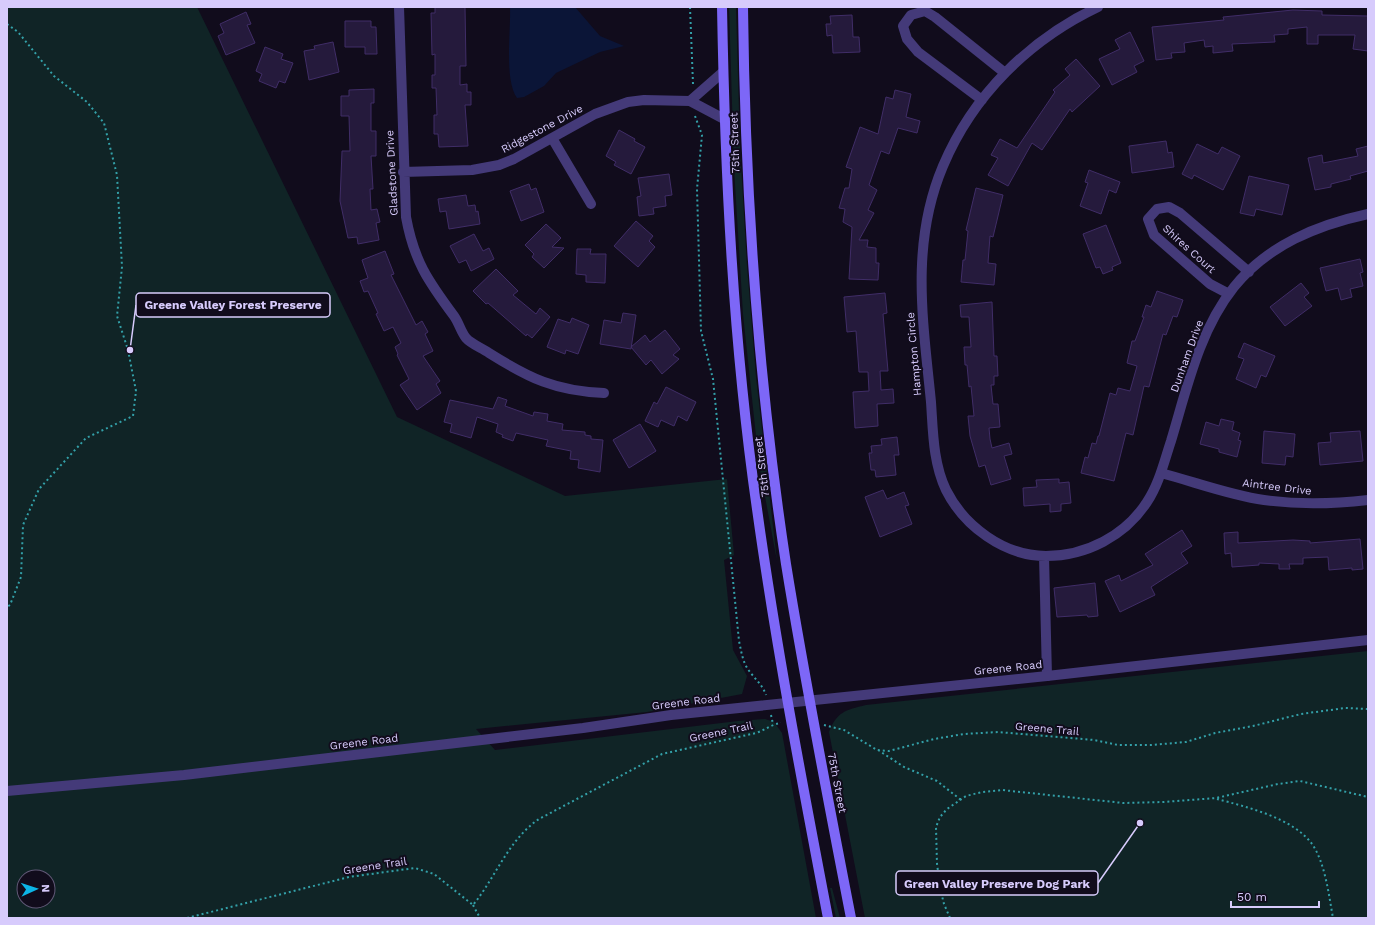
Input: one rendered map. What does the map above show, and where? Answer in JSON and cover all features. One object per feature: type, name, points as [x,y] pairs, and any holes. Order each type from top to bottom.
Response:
[{"type":"main road","name":"75th Street","points":[[722,7],[724,119],[732,262],[745,407],[757,514],[788,702],[828,918]]},
{"type":"main road","name":"75th Street","points":[[743,7],[748,167],[763,372],[786,562],[813,724],[851,918]]},
{"type":"street","name":"Gladstone Drive","points":[[399,7],[403,172],[406,217],[418,260],[430,285],[455,317],[466,338],[530,377],[578,392],[604,393]]},
{"type":"street","name":"Hampton Circle","points":[[1098,7],[1077,17],[1051,33],[1027,52],[1005,73],[972,114],[942,167],[927,215],[922,245],[921,301],[936,459],[945,488],[954,504],[978,530],[1010,548],[1044,556],[1075,552],[1093,547],[1124,529],[1148,502],[1161,473]]},
{"type":"street","points":[[982,100],[918,52],[907,39],[903,26],[911,14],[924,12],[935,17],[1005,73]]},
{"type":"street","points":[[690,101],[723,72]]},
{"type":"street","name":"Ridgestone Drive","points":[[403,172],[472,170],[499,165],[514,159],[594,114],[628,102],[644,100],[690,101],[724,119]]},
{"type":"street","points":[[552,138],[591,204]]},
{"type":"street","name":"Shires Court","points":[[1229,294],[1210,284],[1154,235],[1148,219],[1157,209],[1169,207],[1180,213],[1249,272]]},
{"type":"street","name":"Dunham Drive","points":[[1161,473],[1199,350],[1211,322],[1229,294],[1249,272],[1277,249],[1296,237],[1338,221],[1368,214]]},
{"type":"street","name":"Aintree Drive","points":[[1161,473],[1263,500],[1296,504],[1324,504],[1368,500]]},
{"type":"street","points":[[1044,556],[1047,676]]},
{"type":"street","name":"Greene Road","points":[[7,791],[184,774],[568,730],[671,715],[1047,676],[1368,640]]},
{"type":"path","points":[[690,7],[693,90]]},
{"type":"path","points":[[7,24],[18,32],[54,76],[87,102],[104,123],[117,175],[122,267],[118,316],[128,350],[136,391],[133,416],[86,438],[39,489],[23,525],[21,577],[10,605],[7,607]]},
{"type":"path","points":[[694,112],[702,136],[697,189],[702,331],[713,379],[739,641],[742,657],[747,667],[764,688]]},
{"type":"path","name":"Greene Trail","points":[[877,750],[889,751],[934,739],[964,734],[998,732],[1094,740],[1118,745],[1175,744],[1215,733],[1269,723],[1301,714],[1345,708],[1368,710]]},
{"type":"path","points":[[772,719],[773,724]]},
{"type":"path","name":"Greene Trail","points":[[187,918],[349,877],[415,868],[434,874],[473,905],[481,895],[495,870],[526,828],[539,819],[662,754],[756,733],[766,730],[773,724],[792,723]]},
{"type":"path","points":[[813,724],[844,730],[904,767],[937,781],[960,800]]},
{"type":"path","points":[[950,918],[941,892],[937,864],[936,827],[940,817],[947,809],[960,800],[982,792],[1002,790],[1123,803],[1216,798],[1278,784],[1300,781],[1368,798]]},
{"type":"path","points":[[1216,798],[1266,814],[1301,832],[1308,839],[1317,853],[1333,918]]},
{"type":"path","points":[[473,905],[480,918]]},
{"type":"green space","points":[[7,7],[197,7],[397,417],[565,496],[727,479],[734,555],[724,560],[733,650],[747,676],[742,694],[647,712],[476,729],[495,750],[738,721],[765,719],[774,722],[782,733],[816,918],[7,918]]},
{"type":"green space","points":[[729,7],[736,7],[740,147],[747,266],[756,377],[777,561],[759,464],[743,314],[734,168]]},
{"type":"green space","points":[[1368,651],[1368,918],[865,918],[829,732],[835,720],[847,710],[866,705]]},
{"type":"green space","points":[[830,888],[832,888],[840,918],[836,918]]},
{"type":"water","points":[[510,7],[575,7],[600,36],[624,46],[600,52],[556,73],[544,86],[524,97],[517,98],[513,90],[509,67]]},
{"type":"building","points":[[435,7],[465,7],[466,66],[460,66],[460,85],[467,84],[467,92],[471,92],[471,105],[465,105],[468,146],[439,147],[438,134],[434,134],[434,115],[437,115],[436,88],[432,88],[432,75],[435,75],[435,54],[432,55],[431,13],[435,13]]},
{"type":"building","points":[[1293,10],[1322,11],[1322,15],[1368,16],[1368,51],[1353,49],[1355,35],[1318,35],[1318,44],[1307,44],[1307,27],[1288,29],[1288,34],[1274,35],[1275,42],[1232,44],[1233,51],[1213,53],[1213,46],[1205,47],[1204,40],[1184,43],[1185,52],[1171,53],[1172,58],[1156,60],[1152,27],[1224,20],[1223,17]]},
{"type":"building","points":[[246,12],[251,24],[247,25],[255,43],[226,55],[218,36],[224,33],[220,24]]},
{"type":"building","points":[[852,15],[853,37],[859,37],[860,52],[833,53],[832,35],[827,36],[826,24],[831,24],[830,16]]},
{"type":"building","points":[[345,21],[371,21],[371,27],[376,27],[377,54],[365,54],[365,47],[345,47]]},
{"type":"building","points":[[1130,32],[1144,61],[1134,66],[1137,72],[1112,85],[1099,59],[1120,49],[1115,40]]},
{"type":"building","points":[[333,42],[339,72],[309,80],[304,51],[315,49],[314,46]]},
{"type":"building","points":[[265,47],[283,54],[281,59],[293,63],[285,83],[279,81],[276,88],[259,81],[262,74],[256,71]]},
{"type":"building","points":[[1076,59],[1100,86],[1072,112],[1070,109],[1042,150],[1032,143],[1008,186],[988,175],[998,158],[991,155],[1000,139],[1017,148],[1055,92],[1053,90],[1070,75],[1065,69]]},
{"type":"building","points":[[374,89],[374,103],[371,103],[371,131],[376,131],[376,156],[371,156],[373,189],[370,189],[371,210],[377,209],[380,222],[376,223],[379,240],[358,244],[357,237],[348,238],[340,201],[342,151],[350,151],[349,116],[341,116],[341,96],[349,96],[349,90]]},
{"type":"building","points":[[895,90],[911,94],[906,117],[920,121],[917,133],[898,128],[889,154],[881,151],[869,185],[877,190],[868,210],[874,213],[859,240],[868,240],[867,247],[876,248],[876,263],[879,263],[878,280],[849,279],[852,227],[843,222],[845,209],[839,208],[845,188],[849,188],[852,169],[846,167],[860,127],[878,134],[886,97],[893,99]]},
{"type":"building","points":[[619,130],[635,139],[634,141],[645,147],[631,174],[614,165],[616,162],[606,156]]},
{"type":"building","points":[[1166,141],[1168,153],[1172,152],[1174,167],[1132,173],[1129,146]]},
{"type":"building","points":[[1197,144],[1218,154],[1222,147],[1240,156],[1223,190],[1194,175],[1192,179],[1182,174]]},
{"type":"building","points":[[1368,146],[1368,171],[1350,176],[1351,179],[1331,184],[1331,187],[1315,190],[1308,158],[1322,155],[1323,163],[1358,156],[1356,149]]},
{"type":"building","points":[[1089,170],[1120,182],[1116,193],[1109,190],[1101,214],[1080,206],[1088,183],[1085,182]]},
{"type":"building","points":[[669,174],[672,195],[665,196],[666,206],[653,208],[654,214],[639,216],[637,197],[641,196],[638,178]]},
{"type":"building","points":[[1249,176],[1289,185],[1282,215],[1256,209],[1254,216],[1240,213]]},
{"type":"building","points":[[529,184],[531,190],[536,188],[544,212],[521,221],[510,191]]},
{"type":"building","points":[[976,188],[1003,195],[993,237],[990,236],[988,263],[996,264],[994,285],[961,282],[968,231],[966,230]]},
{"type":"building","points":[[466,195],[468,206],[475,205],[476,212],[478,211],[480,224],[449,229],[446,211],[440,212],[438,199]]},
{"type":"building","points":[[636,221],[653,236],[649,241],[655,247],[638,267],[614,246]]},
{"type":"building","points":[[546,224],[561,238],[552,247],[564,248],[544,268],[532,257],[534,254],[525,245]]},
{"type":"building","points":[[1106,225],[1121,263],[1112,267],[1113,270],[1103,274],[1100,267],[1096,268],[1083,234]]},
{"type":"building","points":[[474,234],[483,251],[489,248],[494,259],[471,271],[466,260],[459,263],[450,246]]},
{"type":"building","points":[[577,249],[591,249],[590,254],[606,254],[605,283],[586,282],[586,275],[576,274]]},
{"type":"building","points":[[385,251],[394,274],[391,275],[416,325],[422,321],[428,332],[425,334],[433,351],[423,356],[440,381],[436,384],[441,393],[417,410],[400,385],[409,379],[397,355],[398,354],[395,347],[401,343],[393,327],[384,331],[368,291],[364,292],[360,281],[368,278],[362,260]]},
{"type":"building","points":[[1360,259],[1363,272],[1360,273],[1363,286],[1350,289],[1352,297],[1341,300],[1338,288],[1326,291],[1320,268]]},
{"type":"building","points":[[496,269],[518,291],[513,295],[536,314],[540,308],[550,317],[532,338],[527,334],[526,336],[488,303],[486,304],[473,291]]},
{"type":"building","points":[[1301,283],[1309,293],[1304,297],[1312,306],[1285,326],[1270,307]]},
{"type":"building","points":[[1157,291],[1183,300],[1177,317],[1173,316],[1166,335],[1163,334],[1149,387],[1144,386],[1133,435],[1126,433],[1114,481],[1081,473],[1085,457],[1088,458],[1092,443],[1096,444],[1099,436],[1110,393],[1116,395],[1118,388],[1130,391],[1137,366],[1127,363],[1132,341],[1135,341],[1144,317],[1142,317],[1146,305],[1151,307]]},
{"type":"building","points":[[885,293],[887,313],[883,314],[888,371],[880,371],[881,390],[893,389],[894,403],[877,404],[878,426],[855,428],[853,392],[869,391],[868,372],[859,372],[856,331],[847,332],[844,297]]},
{"type":"building","points":[[992,302],[994,356],[997,356],[998,376],[994,376],[994,385],[991,385],[993,404],[998,404],[1000,427],[989,428],[990,439],[992,448],[1009,443],[1012,454],[1004,456],[1011,479],[991,485],[985,465],[979,467],[970,436],[968,416],[974,416],[971,386],[969,387],[967,365],[965,365],[964,347],[971,347],[969,317],[961,317],[960,305]]},
{"type":"building","points":[[623,313],[636,315],[631,349],[600,344],[604,320],[621,323]]},
{"type":"building","points":[[572,318],[589,325],[578,354],[566,350],[565,354],[547,347],[558,319],[570,323]]},
{"type":"building","points":[[665,330],[680,349],[673,355],[679,359],[662,374],[651,360],[646,365],[631,347],[645,335],[650,342]]},
{"type":"building","points":[[1244,343],[1275,356],[1266,377],[1261,375],[1256,388],[1236,379],[1244,359],[1238,357]]},
{"type":"building","points":[[666,387],[696,402],[687,421],[678,416],[674,426],[661,420],[658,427],[645,421],[654,402],[657,404]]},
{"type":"building","points":[[498,397],[507,400],[505,406],[533,416],[534,412],[548,414],[547,421],[563,424],[562,430],[585,432],[585,435],[591,436],[591,439],[603,440],[600,472],[578,468],[579,460],[570,459],[571,451],[546,446],[548,440],[516,433],[513,441],[502,437],[503,435],[496,432],[498,424],[477,417],[471,438],[450,432],[452,424],[444,422],[450,400],[493,409]]},
{"type":"building","points":[[1221,419],[1234,422],[1232,430],[1240,433],[1238,440],[1241,441],[1237,457],[1219,452],[1219,449],[1200,444],[1206,422],[1219,426]]},
{"type":"building","points":[[640,424],[656,451],[629,468],[613,440]]},
{"type":"building","points":[[1264,431],[1295,434],[1293,457],[1286,456],[1285,465],[1262,463]]},
{"type":"building","points":[[1360,431],[1363,461],[1320,465],[1318,443],[1331,442],[1330,433]]},
{"type":"building","points":[[897,437],[899,455],[894,455],[896,475],[876,477],[875,470],[871,470],[869,453],[872,453],[871,446],[882,445],[881,439]]},
{"type":"building","points":[[1059,479],[1059,483],[1069,482],[1071,503],[1061,504],[1061,511],[1050,512],[1050,504],[1024,506],[1023,488],[1037,487],[1036,480]]},
{"type":"building","points":[[883,490],[887,499],[904,492],[909,505],[905,506],[912,524],[880,537],[865,497]]},
{"type":"building","points":[[1182,530],[1192,546],[1181,553],[1188,563],[1151,587],[1155,595],[1120,612],[1105,581],[1119,575],[1121,581],[1153,565],[1145,554]]},
{"type":"building","points":[[1238,532],[1238,543],[1293,540],[1310,541],[1310,543],[1360,539],[1363,569],[1352,570],[1352,568],[1329,570],[1328,557],[1303,558],[1303,564],[1289,564],[1290,569],[1279,569],[1279,564],[1259,563],[1259,565],[1232,567],[1231,553],[1225,554],[1224,533]]},
{"type":"building","points":[[1095,583],[1098,616],[1088,617],[1087,615],[1057,617],[1054,588]]},
{"type":"place","name":"Greene Valley Forest Preserve","points":[[130,350]]},
{"type":"place","name":"Green Valley Preserve Dog Park","points":[[1140,823]]}]
